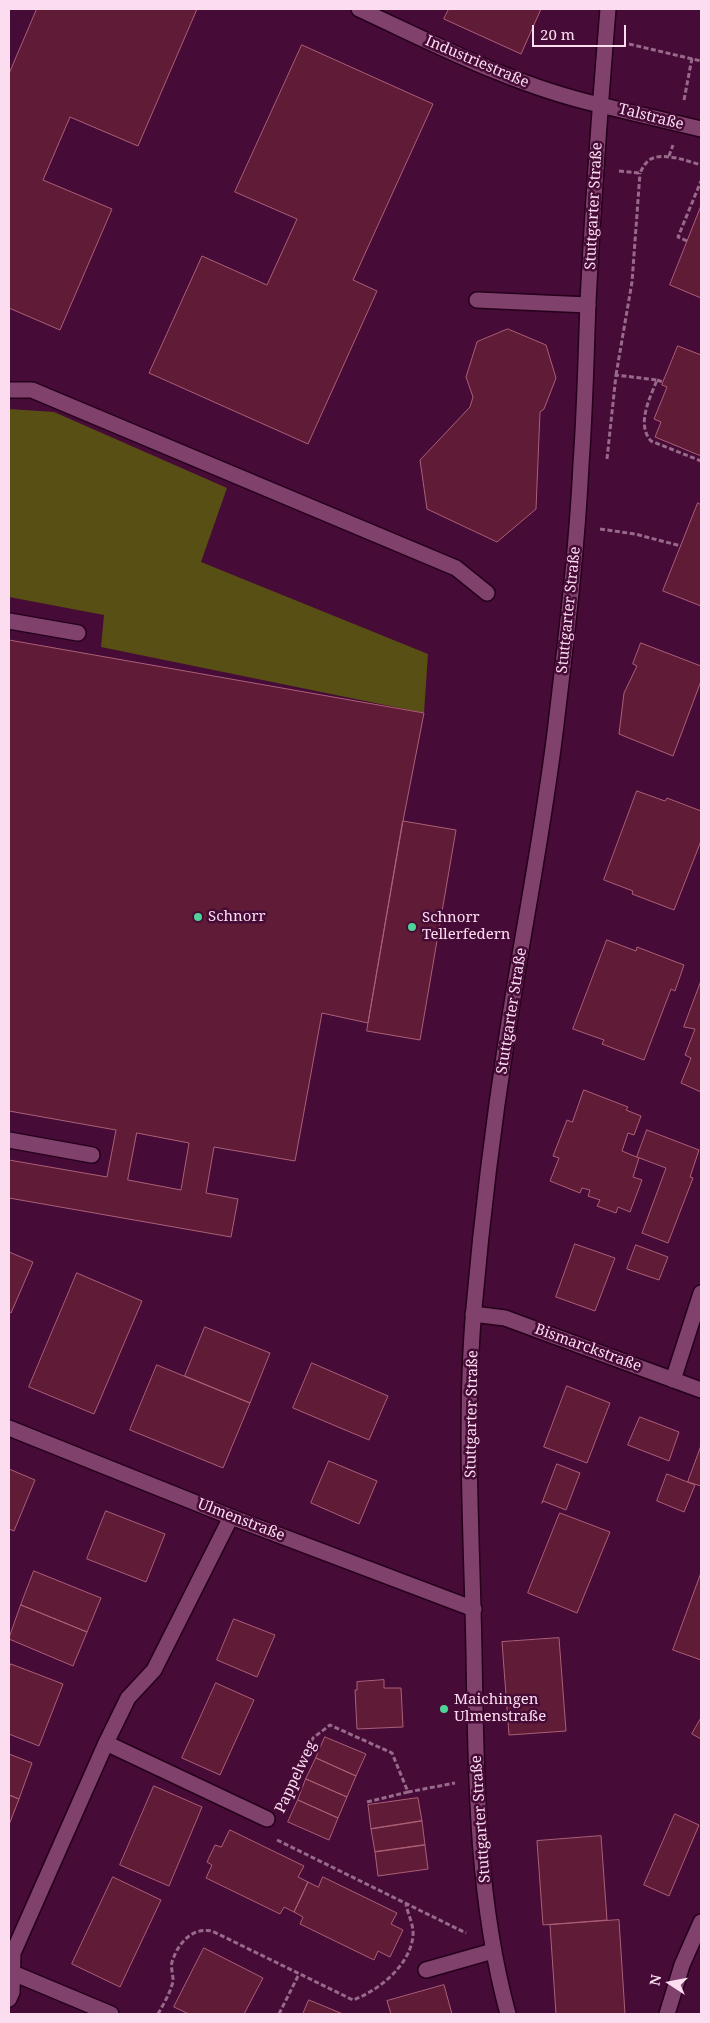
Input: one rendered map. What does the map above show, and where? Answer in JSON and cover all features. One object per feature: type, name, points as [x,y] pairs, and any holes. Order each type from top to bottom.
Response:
[{"type":"street","name":"Industriestraße","points":[[359,9],[506,77],[566,98],[600,105]]},
{"type":"street","name":"Stuttgarter Straße","points":[[508,2014],[492,1946],[483,1872],[477,1779],[470,1403],[473,1314],[490,1154],[507,1033],[539,844],[570,611],[581,469],[596,168],[608,9]]},
{"type":"street","name":"Talstraße","points":[[600,105],[701,129]]},
{"type":"street","points":[[477,300],[588,305]]},
{"type":"street","points":[[9,390],[32,390],[456,568],[487,593]]},
{"type":"street","points":[[9,621],[78,633]]},
{"type":"street","points":[[9,1140],[92,1155]]},
{"type":"street","points":[[673,1380],[701,1293]]},
{"type":"street","name":"Bismarckstraße","points":[[473,1314],[505,1318],[701,1390]]},
{"type":"street","name":"Ulmenstraße","points":[[9,1428],[231,1517],[474,1609]]},
{"type":"street","points":[[9,1999],[12,1992],[13,1953],[106,1743],[128,1698],[154,1670],[231,1517]]},
{"type":"street","name":"Pappelweg","points":[[106,1743],[266,1818]]},
{"type":"street","points":[[667,2014],[682,1965],[701,1922]]},
{"type":"street","points":[[426,1970],[492,1946]]},
{"type":"street","points":[[13,1973],[111,2014]]},
{"type":"path","points":[[606,38],[701,61]]},
{"type":"path","points":[[607,462],[616,375],[632,282],[640,173],[647,161],[669,156],[701,165]]},
{"type":"path","points":[[596,168],[640,173]]},
{"type":"path","points":[[687,241],[678,237],[701,180]]},
{"type":"path","points":[[616,375],[663,382]]},
{"type":"path","points":[[656,380],[644,415],[645,435],[651,441],[701,461]]},
{"type":"path","points":[[601,521],[600,531],[636,534],[681,546]]},
{"type":"path","name":"Pappelweg","points":[[281,1809],[313,1738],[330,1725],[392,1753],[408,1792]]},
{"type":"path","points":[[367,1802],[477,1779]]},
{"type":"path","name":"Pappelweg","points":[[266,1818],[260,1831],[406,1905]]},
{"type":"path","points":[[406,1905],[492,1946]]},
{"type":"path","points":[[158,2014],[173,1983],[172,1963],[184,1940],[190,1934],[202,1929],[212,1931],[353,2000],[372,1992],[400,1966],[410,1948],[414,1934],[406,1905]]},
{"type":"path","points":[[279,2014],[299,1974]]},
{"type":"shaded area","points":[[9,409],[54,412],[227,488],[201,562],[428,654],[424,713],[101,647],[104,615],[9,597]]},
{"type":"building","points":[[37,9],[197,9],[138,146],[70,117],[43,180],[112,209],[60,330],[9,308],[9,74]]},
{"type":"building","points":[[449,9],[541,9],[521,54],[444,19]]},
{"type":"building","points":[[302,45],[433,104],[353,280],[377,291],[308,444],[149,373],[202,256],[267,285],[297,219],[235,192]]},
{"type":"building","points":[[701,206],[701,298],[670,285]]},
{"type":"building","points":[[508,329],[546,345],[556,378],[544,409],[540,412],[536,509],[497,542],[427,509],[420,460],[470,407],[473,397],[466,377],[477,342]]},
{"type":"building","points":[[678,346],[701,355],[701,456],[655,437],[661,422],[654,419],[667,387],[662,385]]},
{"type":"building","points":[[698,503],[701,505],[701,606],[663,591]]},
{"type":"building","name":"Schnorr","points":[[9,640],[424,713],[368,1023],[322,1013],[295,1161],[214,1147],[206,1193],[238,1199],[231,1237],[9,1198],[9,1160],[107,1177],[116,1130],[9,1111]],"holes":[[[137,1133],[189,1143],[181,1190],[128,1180]]]},
{"type":"building","points":[[641,643],[701,666],[701,681],[673,756],[619,734],[624,693],[637,666],[633,664]]},
{"type":"building","points":[[637,791],[665,801],[667,798],[701,811],[701,841],[674,910],[632,894],[633,891],[604,880]]},
{"type":"building","name":"Schnorr Tellerfedern","points":[[403,821],[456,830],[420,1040],[367,1031]]},
{"type":"building","points":[[607,940],[636,951],[637,947],[684,965],[675,991],[671,989],[644,1060],[602,1044],[604,1040],[573,1029]]},
{"type":"building","points":[[701,981],[701,1092],[681,1083],[691,1058],[685,1055],[695,1029],[684,1027]]},
{"type":"building","points":[[584,1090],[628,1107],[626,1110],[641,1116],[634,1135],[628,1133],[622,1151],[639,1158],[633,1177],[642,1180],[630,1212],[618,1207],[616,1213],[597,1206],[600,1200],[588,1196],[590,1190],[582,1188],[580,1193],[550,1181],[559,1158],[553,1156],[567,1120],[572,1122]]},
{"type":"building","points":[[647,1130],[699,1150],[690,1177],[693,1178],[668,1243],[642,1233],[666,1168],[637,1157]]},
{"type":"building","points":[[575,1244],[615,1258],[595,1311],[556,1297]]},
{"type":"building","points":[[636,1245],[668,1257],[659,1280],[627,1269]]},
{"type":"building","points":[[9,1252],[33,1262],[11,1313],[9,1312]]},
{"type":"building","points":[[77,1273],[142,1301],[94,1414],[29,1387]]},
{"type":"building","points":[[205,1327],[270,1353],[250,1403],[185,1376]]},
{"type":"building","points":[[312,1363],[388,1396],[369,1440],[293,1408]]},
{"type":"building","points":[[157,1365],[250,1403],[223,1468],[130,1430]]},
{"type":"building","points":[[567,1386],[610,1403],[587,1463],[544,1447]]},
{"type":"building","points":[[640,1417],[679,1432],[669,1461],[628,1445]]},
{"type":"building","points":[[701,1446],[701,1486],[688,1482]]},
{"type":"building","points":[[329,1461],[377,1481],[359,1524],[311,1503]]},
{"type":"building","points":[[557,1464],[580,1473],[566,1510],[543,1501],[542,1503]]},
{"type":"building","points":[[9,1469],[35,1480],[14,1531],[9,1529]]},
{"type":"building","points":[[667,1474],[695,1485],[684,1512],[657,1501]]},
{"type":"building","points":[[106,1511],[165,1534],[146,1582],[87,1559]]},
{"type":"building","points":[[560,1513],[610,1532],[577,1613],[528,1593]]},
{"type":"building","points":[[34,1571],[101,1598],[87,1632],[21,1605]]},
{"type":"building","points":[[701,1573],[701,1660],[673,1650]]},
{"type":"building","points":[[21,1605],[87,1632],[73,1666],[9,1639]]},
{"type":"building","points":[[234,1619],[275,1635],[257,1677],[217,1660]]},
{"type":"building","points":[[559,1638],[566,1731],[509,1735],[502,1642]]},
{"type":"building","points":[[11,1664],[63,1684],[39,1746],[9,1734],[9,1669]]},
{"type":"building","points":[[384,1680],[384,1688],[401,1688],[403,1727],[357,1729],[355,1690],[357,1690],[357,1682]]},
{"type":"building","points":[[216,1683],[254,1700],[220,1775],[182,1758]]},
{"type":"building","points":[[701,1718],[701,1739],[692,1734]]},
{"type":"building","points":[[325,1737],[366,1754],[356,1776],[316,1758]]},
{"type":"building","points":[[9,1754],[32,1763],[19,1799],[9,1795]]},
{"type":"building","points":[[316,1758],[356,1776],[347,1797],[306,1779]]},
{"type":"building","points":[[306,1779],[347,1797],[338,1818],[298,1800]]},
{"type":"building","points":[[154,1786],[202,1807],[169,1886],[120,1865]]},
{"type":"building","points":[[9,1795],[19,1799],[9,1825]]},
{"type":"building","points":[[418,1798],[422,1821],[371,1829],[368,1805]]},
{"type":"building","points":[[298,1800],[338,1818],[329,1840],[288,1822]]},
{"type":"building","points":[[675,1814],[699,1825],[669,1896],[644,1885]]},
{"type":"building","points":[[422,1821],[425,1845],[375,1852],[371,1829]]},
{"type":"building","points":[[230,1830],[304,1866],[298,1877],[308,1882],[294,1912],[284,1907],[280,1914],[206,1878],[212,1865],[207,1862],[215,1845],[221,1847]]},
{"type":"building","points":[[601,1836],[607,1920],[543,1925],[537,1841]]},
{"type":"building","points":[[425,1845],[428,1869],[378,1876],[375,1852]]},
{"type":"building","points":[[113,1877],[161,1900],[120,1987],[72,1964]]},
{"type":"building","points":[[323,1877],[397,1913],[391,1924],[403,1930],[390,1957],[378,1951],[374,1960],[300,1924],[303,1917],[294,1912],[308,1882],[318,1887]]},
{"type":"building","points":[[619,1920],[625,2014],[556,2014],[550,1925]]},
{"type":"building","points":[[204,1948],[263,1978],[244,2014],[189,2014],[174,2007]]},
{"type":"building","points":[[444,1985],[452,2014],[391,2014],[387,2001]]},
{"type":"building","points":[[309,2000],[343,2014],[303,2014]]},
{"type":"place","name":"Schnorr","points":[[198,917]]},
{"type":"place","name":"Schnorr Tellerfedern","points":[[412,927]]},
{"type":"place","name":"Maichingen Ulmenstraße","points":[[444,1709]]}]
